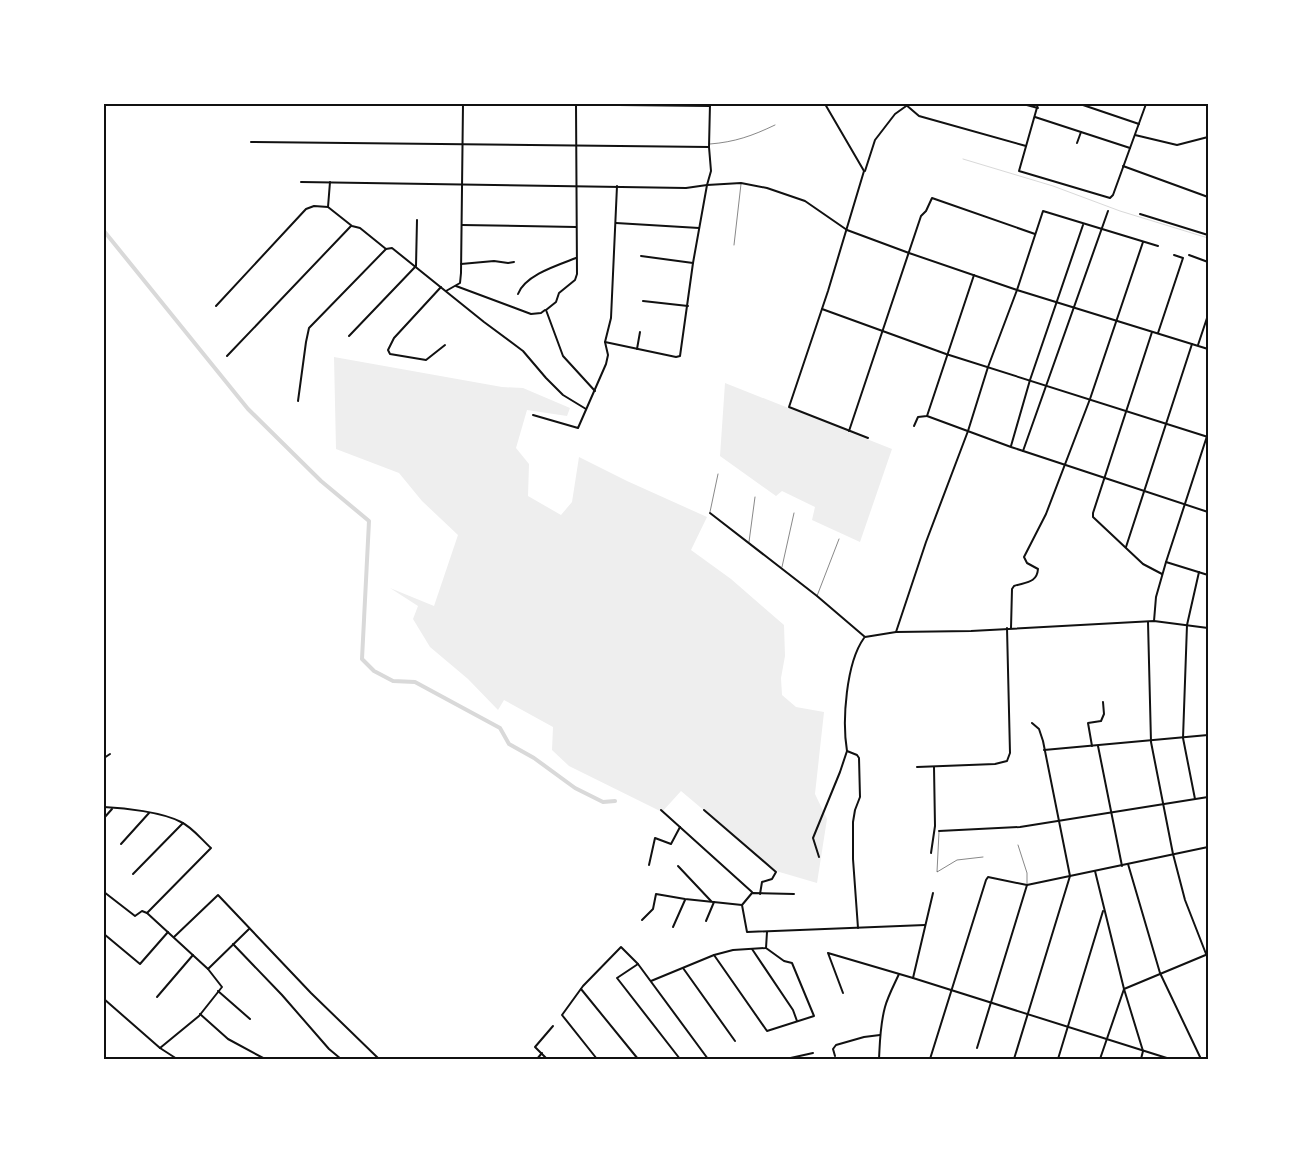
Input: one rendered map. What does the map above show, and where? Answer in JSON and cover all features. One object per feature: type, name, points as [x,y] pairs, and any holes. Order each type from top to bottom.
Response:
[{"type":"street","points":[[446,291],[456,286],[461,279],[463,104]]},
{"type":"street","points":[[528,104],[710,105],[709,145],[711,171],[693,263],[680,356],[676,357],[605,342]]},
{"type":"street","points":[[456,286],[531,314],[541,313],[546,310],[556,302],[559,293],[575,280],[577,274],[576,104]]},
{"type":"street","points":[[825,104],[864,171]]},
{"type":"street","points":[[868,438],[789,408],[875,140],[895,114],[905,105],[909,104]]},
{"type":"street","points":[[1023,104],[1038,108]]},
{"type":"street","points":[[1038,104],[1019,169],[1021,172],[1110,198],[1146,104]]},
{"type":"street","points":[[1080,104],[1139,124]]},
{"type":"street","points":[[905,105],[919,116],[1026,146]]},
{"type":"street","points":[[1035,117],[1130,148]]},
{"type":"street","points":[[1077,143],[1080,132]]},
{"type":"street","points":[[1134,135],[1177,145],[1208,137]]},
{"type":"street","points":[[251,142],[709,145]]},
{"type":"street","points":[[1123,166],[1208,197]]},
{"type":"street","points":[[302,182],[686,188],[741,183],[767,188],[805,201],[847,230],[909,253],[1017,290],[1208,349]]},
{"type":"street","points":[[328,207],[330,182]]},
{"type":"street","points":[[534,414],[578,428],[606,364],[608,354],[605,342],[611,318],[617,186]]},
{"type":"street","points":[[850,431],[921,216],[926,211],[933,197],[1035,234]]},
{"type":"street","points":[[216,306],[306,209],[314,206],[328,207],[352,226],[360,228],[386,249]]},
{"type":"street","points":[[896,632],[926,542],[968,431],[988,367],[1017,290],[1043,211],[1083,225],[1158,246]]},
{"type":"street","points":[[1023,451],[1108,212]]},
{"type":"street","points":[[1140,214],[1208,235]]},
{"type":"street","points":[[348,336],[416,266],[417,220]]},
{"type":"street","points":[[616,222],[699,228]]},
{"type":"street","points":[[462,225],[576,227]]},
{"type":"street","points":[[1011,446],[1030,380],[1083,225]]},
{"type":"street","points":[[227,356],[352,226]]},
{"type":"street","points":[[917,768],[1004,763],[1009,758],[1009,628],[1012,589],[1014,586],[1035,579],[1038,576],[1038,569],[1027,563],[1024,558],[1046,514],[1090,399],[1143,242]]},
{"type":"street","points":[[298,401],[306,342],[310,328],[386,249],[392,248],[523,351],[563,395],[586,409]]},
{"type":"street","points":[[1158,333],[1183,258],[1174,255]]},
{"type":"street","points":[[1189,255],[1208,262]]},
{"type":"street","points":[[641,256],[693,263]]},
{"type":"street","points":[[518,294],[525,282],[576,258]]},
{"type":"street","points":[[460,264],[514,262]]},
{"type":"street","points":[[926,416],[974,275]]},
{"type":"street","points":[[441,287],[394,338],[388,350],[390,354],[426,360],[445,345]]},
{"type":"street","points":[[643,301],[688,306]]},
{"type":"street","points":[[822,308],[946,354],[1208,437]]},
{"type":"street","points":[[546,310],[563,356],[594,391]]},
{"type":"street","points":[[1198,346],[1208,315]]},
{"type":"street","points":[[637,348],[640,332]]},
{"type":"street","points":[[1152,332],[1093,517],[1143,564],[1162,574]]},
{"type":"street","points":[[1126,547],[1192,344]]},
{"type":"street","points":[[914,426],[918,417],[926,416],[1023,451],[1208,512]]},
{"type":"street","points":[[1154,621],[1156,597],[1162,574],[1208,437],[1208,432]]},
{"type":"street","points":[[710,513],[817,596],[864,637]]},
{"type":"street","points":[[1166,562],[1208,574]]},
{"type":"street","points":[[1195,799],[1183,738],[1187,625],[1199,572]]},
{"type":"street","points":[[1148,621],[1151,742],[1173,854],[1185,900],[1208,959]]},
{"type":"street","points":[[819,857],[813,838],[847,751],[844,724],[847,689],[857,647],[864,637],[896,632],[1148,621],[1208,628]]},
{"type":"street","points":[[1092,746],[1088,723],[1100,721],[1104,714],[1103,702]]},
{"type":"street","points":[[1014,1059],[1070,876],[1039,729],[1032,723]]},
{"type":"street","points":[[1044,750],[1151,742],[1208,735]]},
{"type":"street","points":[[1098,746],[1122,866]]},
{"type":"street","points":[[847,751],[857,755],[859,758],[860,797],[853,822],[853,859],[858,928]]},
{"type":"street","points":[[104,758],[110,754]]},
{"type":"street","points":[[931,853],[935,826],[934,767]]},
{"type":"street","points":[[939,831],[1020,827],[1208,797]]},
{"type":"street","points":[[104,807],[149,813],[183,823],[211,848],[148,913]]},
{"type":"street","points":[[104,818],[114,808]]},
{"type":"street","points":[[661,810],[752,893],[794,894]]},
{"type":"street","points":[[704,810],[776,872],[772,880],[762,882],[760,894]]},
{"type":"street","points":[[121,844],[149,813]]},
{"type":"street","points":[[133,874],[183,823]]},
{"type":"street","points":[[649,865],[655,838],[671,844],[680,827]]},
{"type":"street","points":[[930,1059],[988,878],[1027,885],[1208,848]]},
{"type":"street","points":[[1128,864],[1160,973],[1201,1059]]},
{"type":"street","points":[[678,866],[713,902]]},
{"type":"street","points":[[1096,871],[1124,989],[1144,1051],[1141,1059]]},
{"type":"street","points":[[977,1048],[1027,885]]},
{"type":"street","points":[[104,892],[135,916],[142,911],[148,913],[208,969],[222,987],[200,1014],[160,1048]]},
{"type":"street","points":[[913,978],[933,892]]},
{"type":"street","points":[[742,905],[752,893]]},
{"type":"street","points":[[642,920],[653,909],[656,894],[742,905]]},
{"type":"street","points":[[174,938],[218,895],[311,993],[379,1059]]},
{"type":"street","points":[[673,927],[685,899]]},
{"type":"street","points":[[706,921],[713,902]]},
{"type":"street","points":[[742,905],[747,932],[925,925]]},
{"type":"street","points":[[1058,1059],[1104,908]]},
{"type":"street","points":[[208,969],[249,928]]},
{"type":"street","points":[[766,948],[767,931]]},
{"type":"street","points":[[104,934],[140,964],[168,932]]},
{"type":"street","points":[[233,944],[282,995],[329,1049],[341,1059]]},
{"type":"street","points":[[597,1059],[562,1015],[581,989],[621,947],[638,964],[708,1059]]},
{"type":"street","points":[[651,982],[714,954],[733,950],[766,948],[784,961],[792,963],[814,1016],[767,1032],[714,954]]},
{"type":"street","points":[[751,949],[793,1010],[798,1021]]},
{"type":"street","points":[[843,993],[828,953],[1170,1059]]},
{"type":"street","points":[[1100,1059],[1124,989],[1207,954]]},
{"type":"street","points":[[157,997],[193,955]]},
{"type":"street","points":[[638,964],[617,978],[680,1059]]},
{"type":"street","points":[[682,967],[735,1042]]},
{"type":"street","points":[[879,1059],[880,1035],[886,1005],[898,974]]},
{"type":"street","points":[[581,989],[638,1059]]},
{"type":"street","points":[[218,991],[250,1019]]},
{"type":"street","points":[[104,999],[175,1059]]},
{"type":"street","points":[[200,1014],[228,1039],[265,1059]]},
{"type":"street","points":[[546,1059],[535,1047],[553,1026]]},
{"type":"street","points":[[835,1056],[833,1049],[836,1045],[880,1035]]},
{"type":"street","points":[[537,1059],[542,1053]]},
{"type":"street","points":[[786,1059],[813,1054]]},
{"type":"lane","points":[[709,145],[747,138],[775,125]]},
{"type":"lane","points":[[734,245],[741,183]]},
{"type":"lane","points":[[710,513],[718,474]]},
{"type":"lane","points":[[749,543],[755,497]]},
{"type":"lane","points":[[782,570],[794,513]]},
{"type":"lane","points":[[817,596],[839,539]]},
{"type":"lane","points":[[939,831],[937,872],[958,860],[983,857]]},
{"type":"lane","points":[[1018,845],[1026,873],[1027,885]]},
{"type":"shaded area","points":[[334,357],[502,387],[523,388],[570,408],[567,416],[527,410],[516,448],[529,464],[528,496],[561,515],[572,502],[579,457],[707,517],[691,550],[731,579],[784,625],[785,656],[781,678],[782,695],[796,707],[824,712],[815,794],[827,819],[817,883],[776,871],[681,791],[662,812],[569,766],[552,750],[553,727],[504,700],[498,710],[468,679],[430,647],[413,619],[418,606],[390,588],[434,606],[458,535],[422,501],[399,473],[336,449]]},
{"type":"shaded area","points":[[725,383],[892,449],[860,542],[812,520],[815,507],[782,491],[776,496],[720,456]]},
{"type":"waterway","points":[[963,159],[1053,186],[1120,211],[1208,238]]},
{"type":"waterway","points":[[104,231],[248,409],[321,481],[369,521],[362,659],[374,671],[393,681],[415,682],[500,728],[509,744],[534,758],[575,788],[603,802],[615,801]]}]
